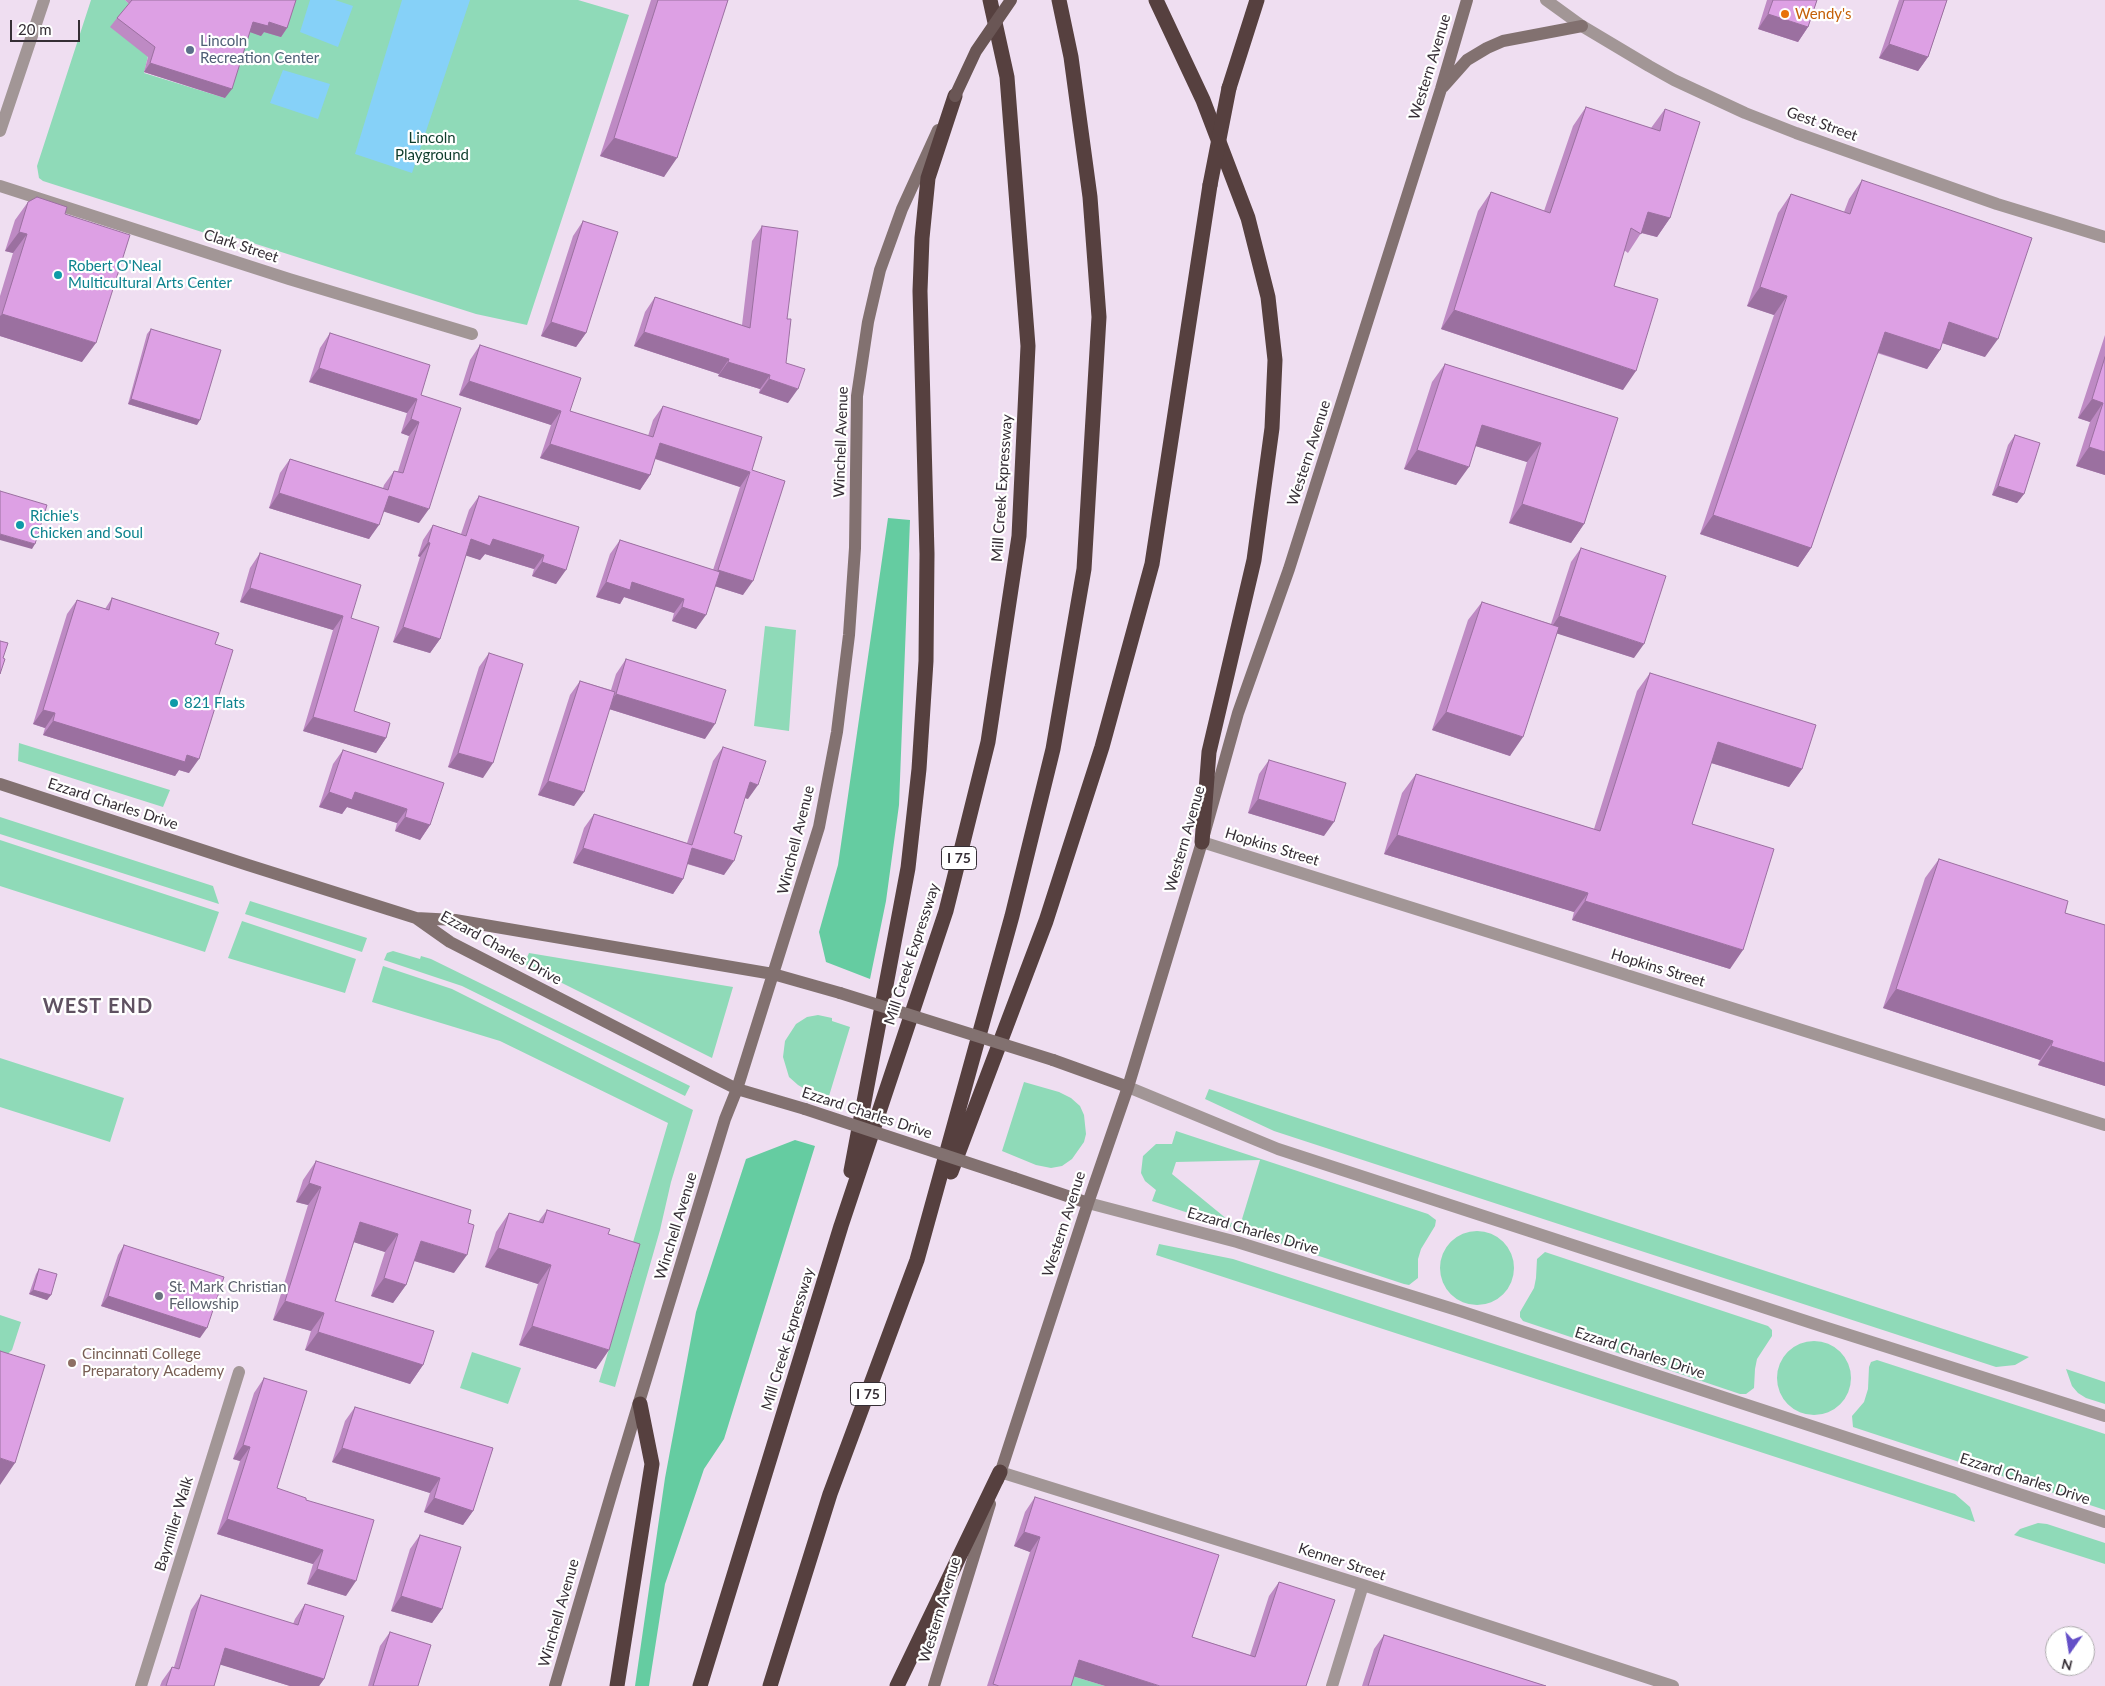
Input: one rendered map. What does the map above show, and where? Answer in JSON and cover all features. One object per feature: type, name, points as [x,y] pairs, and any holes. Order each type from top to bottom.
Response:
[{"type":"highway","name":"Mill Creek Expressway","points":[[700,1686],[841,1226],[946,911],[988,742],[1020,536],[1028,346],[1008,76],[990,0]]},
{"type":"highway","name":"I 75","points":[[770,1686],[830,1494],[918,1260],[1012,916],[1053,749],[1084,569],[1099,317],[1090,197],[1071,57],[1059,0]]},
{"type":"highway","points":[[1156,0],[1203,100],[1248,218],[1268,297],[1275,360],[1272,428],[1254,560],[1209,752],[1202,842]]},
{"type":"highway","points":[[918,1260],[1046,921],[1102,747],[1132,639],[1152,564],[1210,185],[1229,88],[1257,0]]},
{"type":"highway","points":[[841,1226],[908,868],[919,769],[926,642],[927,554],[920,291],[922,238],[928,178],[955,96]]},
{"type":"highway","points":[[617,1686],[652,1464],[640,1404]]},
{"type":"highway","points":[[897,1686],[1000,1472]]},
{"type":"main road","name":"Winchell Avenue","points":[[555,1686],[725,1119],[738,1089],[818,827],[837,732],[849,635],[855,548],[857,396],[868,322],[880,270],[902,209],[976,51],[1011,0]]},
{"type":"main road","name":"Western Avenue","points":[[934,1686],[1000,1472],[1128,1087],[1202,842],[1238,713],[1289,569],[1441,89],[1467,0]]},
{"type":"main road","points":[[1441,89],[1467,60],[1487,48],[1503,41],[1582,26]]},
{"type":"main road","name":"Ezzard Charles Drive","points":[[0,784],[248,866],[416,918],[455,920],[773,974],[1053,1060],[1128,1087]]},
{"type":"main road","name":"Ezzard Charles Drive","points":[[416,918],[450,942],[738,1089],[805,1109],[1088,1203]]},
{"type":"street","points":[[0,131],[44,0]]},
{"type":"street","name":"Gest Street","points":[[1546,0],[1582,26],[1674,80],[1745,113],[1988,201],[2105,238]]},
{"type":"street","name":"Clark Street","points":[[0,186],[289,279],[472,334]]},
{"type":"street","name":"Hopkins Street","points":[[1202,842],[2105,1125]]},
{"type":"street","name":"Ezzard Charles Drive","points":[[1128,1087],[1278,1149],[1830,1329],[2105,1416]]},
{"type":"street","name":"Ezzard Charles Drive","points":[[1088,1203],[1237,1242],[1460,1311],[2105,1522]]},
{"type":"street","name":"Baymiller Walk","points":[[141,1686],[239,1372]]},
{"type":"street","name":"Kenner Street","points":[[1000,1472],[1673,1686]]},
{"type":"street","points":[[1332,1686],[1363,1586]]},
{"type":"green space","name":"Lincoln Playground","points":[[91,0],[125,0],[129,4],[148,56],[144,73],[225,98],[247,31],[263,32],[292,0],[578,0],[629,15],[527,325],[476,314],[234,237],[233,242],[43,181],[39,178],[37,166]]},
{"type":"green space","points":[[888,518],[910,520],[899,805],[886,901],[870,979],[826,962],[819,932],[838,865]]},
{"type":"green space","points":[[765,626],[796,630],[789,731],[754,726]]},
{"type":"green space","points":[[19,743],[170,790],[163,807],[18,761]]},
{"type":"green space","points":[[0,817],[213,886],[219,904],[0,834]]},
{"type":"green space","points":[[0,840],[219,912],[205,952],[0,886]]},
{"type":"green space","points":[[250,901],[367,938],[362,952],[245,914]]},
{"type":"green space","points":[[242,921],[356,959],[345,993],[228,958]]},
{"type":"green space","points":[[393,951],[420,959],[421,956],[431,959],[690,1086],[685,1096],[462,986],[384,960],[387,953]]},
{"type":"green space","points":[[529,953],[733,987],[712,1058],[524,964]]},
{"type":"green space","points":[[383,966],[452,989],[693,1110],[671,1182],[660,1230],[615,1387],[599,1382],[634,1266],[631,1249],[668,1123],[500,1041],[372,1002]]},
{"type":"green space","points":[[818,1015],[832,1018],[832,1021],[850,1027],[829,1096],[811,1089],[810,1092],[798,1085],[789,1077],[783,1057],[785,1041],[796,1024],[807,1017]]},
{"type":"green space","points":[[0,1058],[124,1098],[110,1142],[0,1107]]},
{"type":"green space","points":[[1024,1082],[1059,1092],[1071,1098],[1080,1106],[1084,1115],[1086,1134],[1084,1142],[1072,1159],[1062,1166],[1051,1168],[1036,1165],[1002,1151]]},
{"type":"green space","points":[[1209,1089],[2029,1357],[2015,1365],[1996,1367],[1274,1131],[1205,1099]]},
{"type":"green space","points":[[1176,1131],[1428,1214],[1436,1220],[1435,1226],[1421,1249],[1418,1259],[1418,1278],[1409,1285],[1404,1284],[1152,1201],[1156,1190],[1145,1181],[1141,1173],[1143,1156],[1156,1144],[1172,1144]],"holes":[[[1260,1160],[1239,1229],[1172,1174],[1176,1162]]]},
{"type":"green space","points":[[795,1140],[815,1146],[724,1439],[704,1469],[665,1584],[649,1686],[635,1686],[665,1478],[696,1312],[746,1159]]},
{"type":"green space","points":[[1477,1231],[1491,1234],[1503,1242],[1511,1254],[1514,1268],[1511,1282],[1503,1294],[1491,1302],[1477,1305],[1463,1302],[1451,1294],[1443,1282],[1440,1268],[1443,1254],[1451,1242],[1463,1234]]},
{"type":"green space","points":[[1159,1244],[1233,1259],[1955,1494],[1970,1507],[1975,1522],[1156,1255]]},
{"type":"green space","points":[[1545,1252],[1768,1326],[1772,1330],[1772,1336],[1757,1359],[1754,1388],[1746,1394],[1740,1394],[1523,1321],[1520,1317],[1520,1312],[1534,1288],[1537,1259]]},
{"type":"green space","points":[[0,1315],[21,1322],[12,1350],[0,1361]]},
{"type":"green space","points":[[1814,1341],[1828,1344],[1840,1352],[1848,1364],[1851,1378],[1848,1392],[1840,1404],[1828,1412],[1814,1415],[1800,1412],[1788,1404],[1780,1392],[1777,1378],[1780,1364],[1788,1352],[1800,1344]]},
{"type":"green space","points":[[472,1352],[521,1368],[508,1404],[460,1388]]},
{"type":"green space","points":[[1877,1360],[2105,1434],[2105,1510],[1853,1427],[1852,1416],[1864,1402],[1868,1389],[1869,1367],[1871,1362]]},
{"type":"green space","points":[[2066,1369],[2105,1382],[2105,1404],[2086,1398],[2078,1393],[2072,1386]]},
{"type":"green space","points":[[2038,1523],[2047,1524],[2105,1543],[2105,1564],[2014,1535],[2020,1529]]},
{"type":"green space","points":[[1069,1675],[1105,1686],[1065,1686]]},
{"type":"water","points":[[310,0],[335,0],[353,6],[338,47],[300,32]]},
{"type":"water","points":[[402,0],[470,0],[412,173],[355,154]]},
{"type":"water","points":[[283,70],[330,84],[318,119],[270,103]]},
{"type":"building","name":"Lincoln Recreation Center","points":[[132,0],[296,0],[287,28],[269,22],[268,26],[253,22],[232,89],[150,63],[155,47],[117,18]]},
{"type":"building","points":[[658,0],[728,0],[677,158],[614,138]]},
{"type":"building","points":[[1773,0],[1817,0],[1808,27],[1768,14]]},
{"type":"building","points":[[1904,0],[1947,0],[1928,57],[1889,44]]},
{"type":"building","points":[[1586,107],[1660,131],[1665,109],[1700,122],[1670,218],[1648,212],[1641,234],[1631,228],[1614,286],[1658,299],[1636,371],[1454,310],[1491,192],[1550,213]]},
{"type":"building","points":[[1862,180],[2032,238],[1998,339],[1949,322],[1940,350],[1885,332],[1811,548],[1713,515],[1787,296],[1760,287],[1791,194],[1850,214]]},
{"type":"building","name":"Robert O'Neal Multicultural Arts Center","points":[[37,197],[67,207],[65,214],[130,235],[96,343],[2,314],[27,234],[19,232],[28,202]]},
{"type":"building","points":[[583,221],[618,232],[586,333],[551,322]]},
{"type":"building","points":[[762,226],[798,231],[787,319],[791,319],[786,363],[805,369],[798,389],[769,379],[770,375],[728,362],[729,359],[644,332],[655,297],[750,328]]},
{"type":"building","points":[[151,329],[221,350],[200,420],[131,399]]},
{"type":"building","points":[[330,333],[430,365],[421,395],[461,408],[429,509],[389,496],[379,525],[279,493],[290,459],[388,490],[394,471],[403,473],[419,422],[411,419],[417,399],[319,368]]},
{"type":"building","points":[[480,345],[581,378],[570,411],[653,437],[663,406],[762,437],[752,470],[785,481],[753,581],[718,570],[750,472],[660,443],[650,475],[550,444],[561,411],[469,381]]},
{"type":"building","points":[[2105,357],[2105,452],[2089,447],[2103,403],[2092,399]]},
{"type":"building","points":[[1445,364],[1618,418],[1584,524],[1522,504],[1541,443],[1482,425],[1469,467],[1417,450]]},
{"type":"building","points":[[2015,435],[2040,443],[2024,494],[1998,486]]},
{"type":"building","name":"Richie's Chicken and Soul","points":[[0,491],[47,505],[35,544],[0,534]]},
{"type":"building","points":[[479,496],[579,527],[566,570],[542,562],[544,555],[493,539],[490,546],[471,539],[440,639],[403,627],[430,543],[428,542],[433,525],[466,536]]},
{"type":"building","points":[[620,540],[720,572],[706,615],[682,607],[684,599],[632,582],[630,590],[606,582]]},
{"type":"building","points":[[1581,548],[1666,576],[1644,644],[1559,616]]},
{"type":"building","points":[[260,553],[361,585],[351,618],[379,627],[354,711],[390,723],[386,738],[313,717],[343,616],[250,588]]},
{"type":"building","name":"821 Flats","points":[[112,598],[219,633],[215,644],[233,650],[199,759],[187,755],[185,762],[53,721],[55,713],[43,710],[77,600],[109,610]]},
{"type":"building","points":[[1482,602],[1559,627],[1523,737],[1446,712]]},
{"type":"building","points":[[0,641],[8,643],[0,674]]},
{"type":"building","points":[[489,653],[523,664],[493,763],[458,753]]},
{"type":"building","points":[[626,659],[726,690],[715,724],[616,694]]},
{"type":"building","points":[[1650,673],[1816,725],[1802,769],[1718,742],[1692,824],[1774,849],[1743,950],[1585,901],[1588,893],[1397,835],[1416,774],[1600,831]]},
{"type":"building","points":[[580,681],[615,692],[584,792],[548,781]]},
{"type":"building","points":[[723,747],[766,761],[758,785],[750,782],[734,833],[742,836],[734,861],[692,848],[683,879],[583,848],[594,814],[692,845]]},
{"type":"building","points":[[343,750],[444,783],[430,825],[405,817],[407,809],[355,792],[352,800],[329,792]]},
{"type":"building","points":[[1269,760],[1346,783],[1334,822],[1258,799]]},
{"type":"building","points":[[1939,859],[2068,901],[2065,913],[2105,925],[2105,1063],[2051,1046],[2053,1041],[1896,989]]},
{"type":"building","points":[[316,1161],[471,1210],[468,1223],[474,1225],[467,1255],[421,1241],[406,1285],[384,1278],[398,1234],[360,1222],[335,1301],[434,1331],[423,1365],[318,1332],[324,1313],[285,1301],[321,1187],[309,1183]]},
{"type":"building","points":[[547,1210],[610,1229],[608,1234],[640,1244],[609,1350],[532,1326],[551,1265],[498,1248],[509,1213],[543,1223]]},
{"type":"building","name":"St. Mark Christian Fellowship","points":[[124,1245],[224,1277],[207,1328],[108,1296]]},
{"type":"building","points":[[39,1269],[57,1274],[51,1295],[33,1290]]},
{"type":"building","points":[[0,1351],[45,1365],[15,1463],[0,1458]]},
{"type":"building","points":[[264,1378],[307,1391],[277,1488],[306,1498],[306,1500],[374,1520],[356,1581],[317,1569],[323,1550],[227,1519],[250,1447],[243,1445]]},
{"type":"building","points":[[355,1407],[493,1448],[473,1511],[434,1498],[440,1478],[342,1448]]},
{"type":"building","points":[[1035,1497],[1219,1555],[1192,1637],[1255,1657],[1279,1582],[1335,1600],[1306,1686],[1160,1686],[1079,1660],[1071,1686],[999,1686],[993,1684],[1040,1537],[1024,1532]]},
{"type":"building","points":[[420,1535],[461,1547],[442,1609],[401,1596]]},
{"type":"building","points":[[201,1595],[298,1625],[305,1604],[344,1616],[324,1679],[225,1648],[214,1686],[166,1686],[172,1667],[179,1669]]},
{"type":"building","points":[[390,1632],[431,1645],[418,1686],[373,1686]]},
{"type":"building","points":[[1384,1635],[1546,1686],[1368,1686]]},
{"type":"place","name":"Wendy's","points":[[1785,14]]},
{"type":"place","name":"Lincoln Recreation Center","points":[[190,50]]},
{"type":"place","name":"Robert O'Neal Multicultural Arts Center","points":[[58,275]]},
{"type":"place","name":"Richie's Chicken and Soul","points":[[20,525]]},
{"type":"place","name":"821 Flats","points":[[174,703]]},
{"type":"place","name":"St. Mark Christian Fellowship","points":[[159,1296]]},
{"type":"place","name":"Cincinnati College Preparatory Academy","points":[[72,1363]]},
{"type":"district","name":"WEST END","points":[[98,1007]]}]
